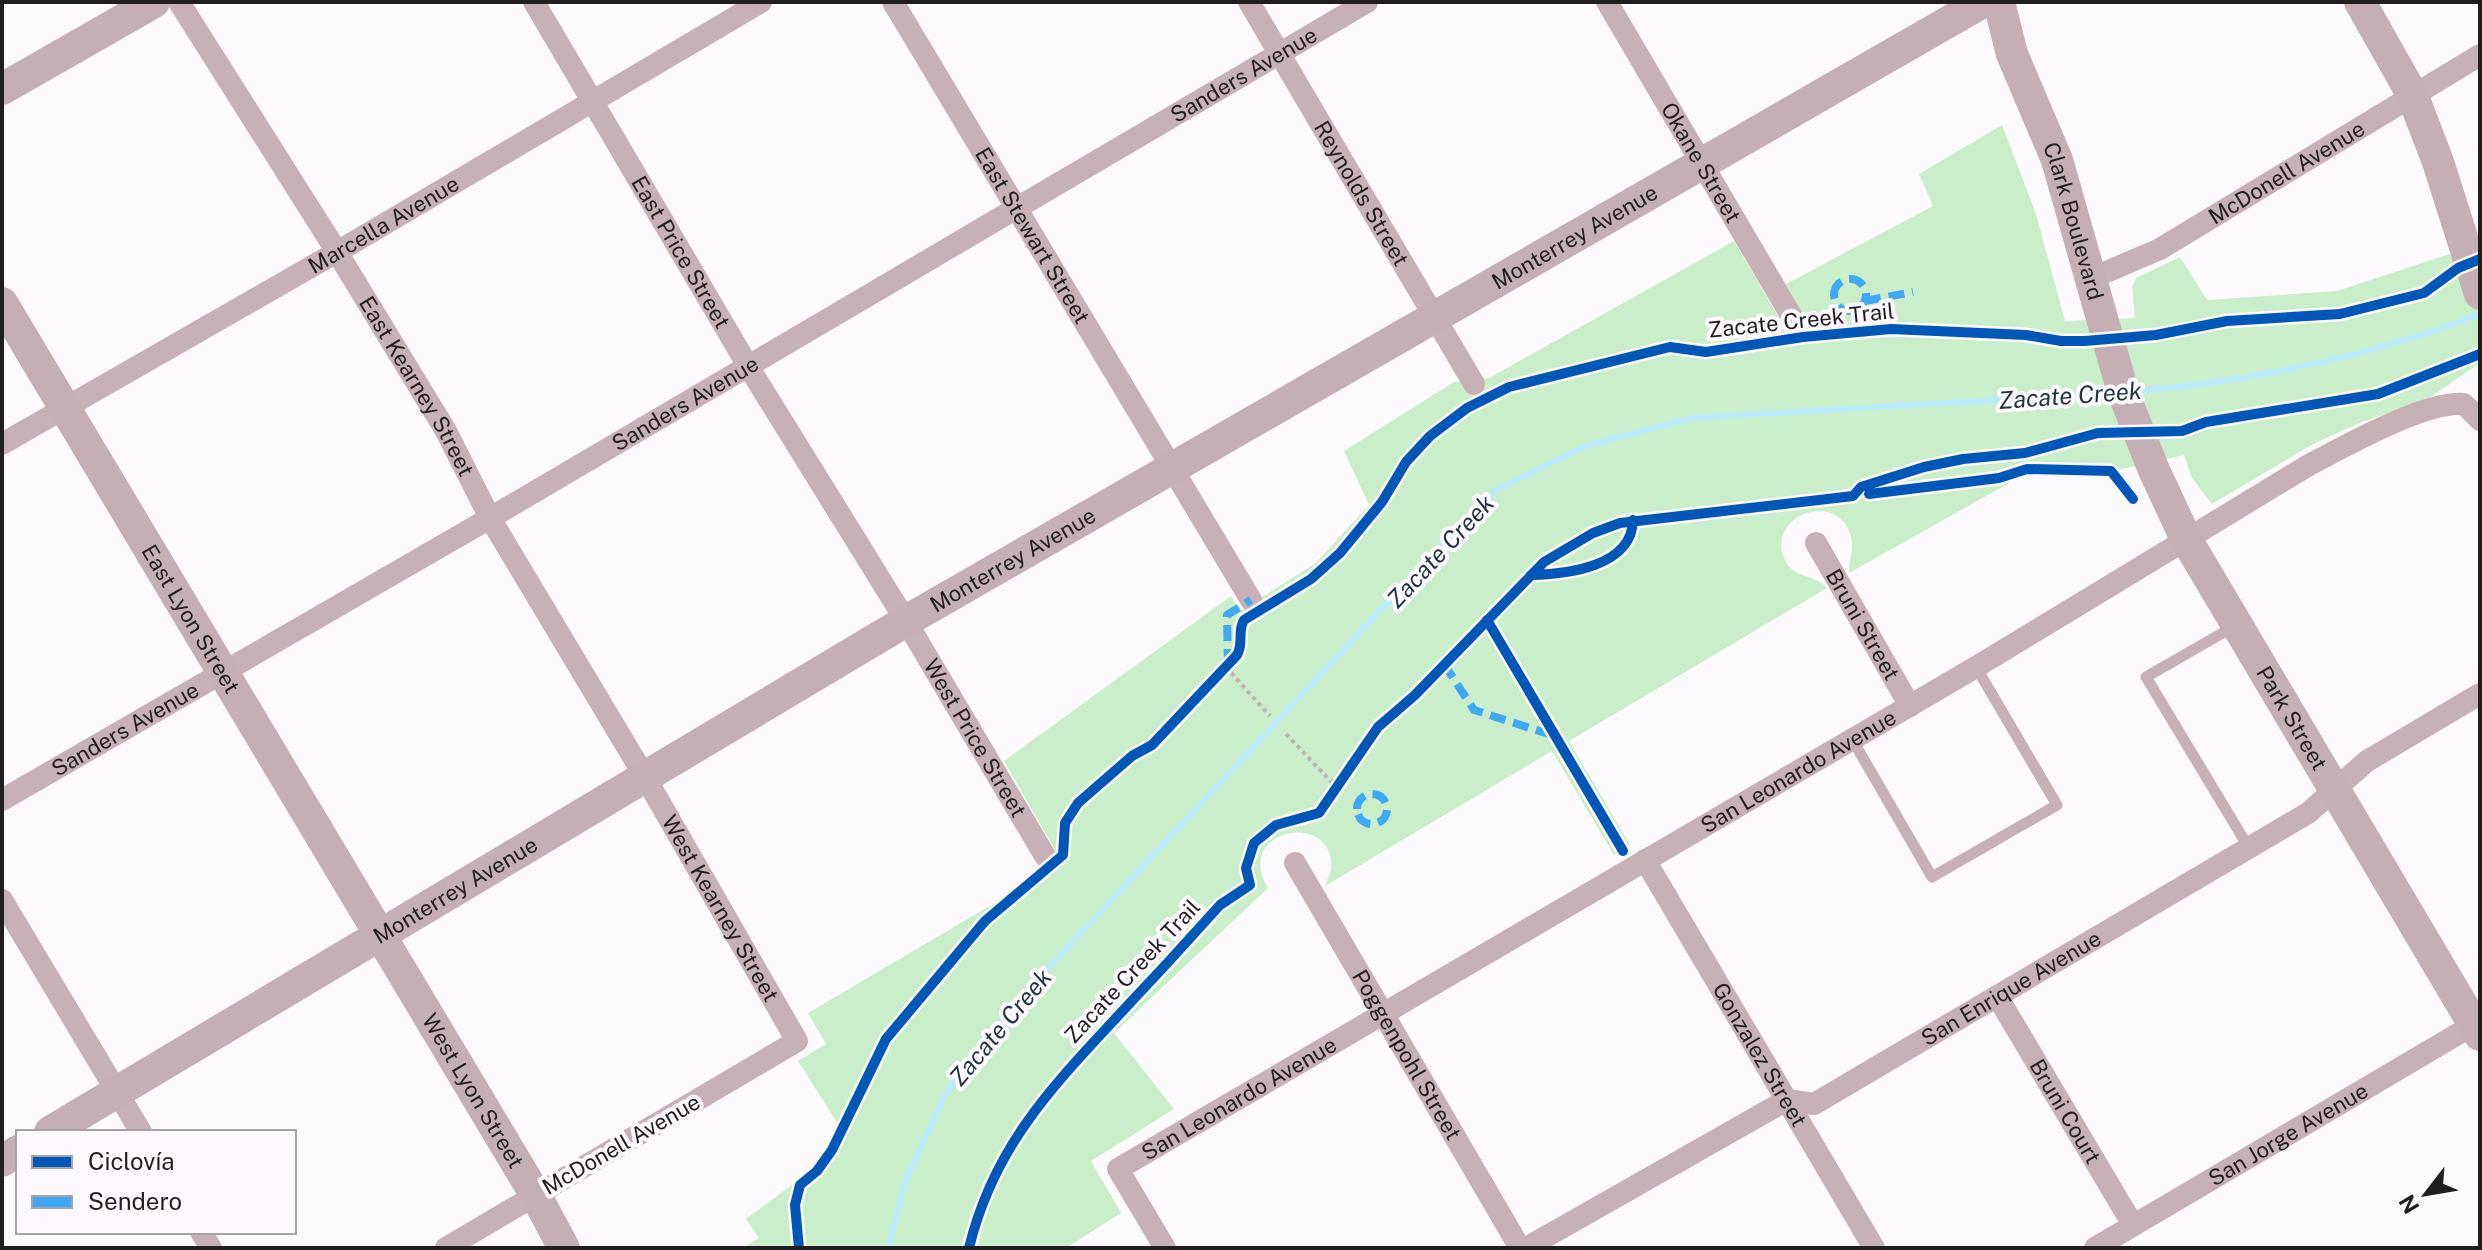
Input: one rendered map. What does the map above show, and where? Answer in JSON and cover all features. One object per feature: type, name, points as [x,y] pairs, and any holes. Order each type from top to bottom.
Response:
[{"type":"street","points":[[2,89],[154,2]]},
{"type":"street","name":"East Kearney Street","points":[[179,2],[446,431],[490,518],[645,777]]},
{"type":"street","name":"East Price Street","points":[[534,2],[748,366],[906,621]]},
{"type":"street","name":"Marcella Avenue","points":[[2,444],[337,252],[761,2]]},
{"type":"street","name":"East Stewart Street","points":[[893,2],[1251,600]]},
{"type":"street","name":"Reynolds Street","points":[[1249,2],[1474,384]]},
{"type":"street","name":"Sanders Avenue","points":[[2,800],[490,518],[1367,2]]},
{"type":"street","name":"Okane Street","points":[[1607,2],[1795,322]]},
{"type":"street","points":[[2360,2],[2412,94],[2480,294]]},
{"type":"street","name":"Monterrey Avenue","points":[[53,1130],[906,621],[1978,4]]},
{"type":"street","name":"Clark Boulevard","points":[[1978,4],[2012,54],[2057,160],[2123,392]]},
{"type":"street","name":"McDonell Avenue","points":[[2094,294],[2160,249],[2480,55]]},
{"type":"street","name":"East Lyon Street","points":[[2,303],[380,935]]},
{"type":"street","name":"Park Street","points":[[2123,392],[2186,539],[2478,1027]]},
{"type":"street","name":"San Leonardo Avenue","points":[[1165,1248],[1118,1169],[1976,667],[2309,465],[2358,439],[2431,407],[2464,404],[2480,420]]},
{"type":"street","name":"Bruni Street","points":[[1816,543],[1910,706]]},
{"type":"street","name":"West Price Street","points":[[906,621],[1045,856]]},
{"type":"street","name":"San Enrique Avenue","points":[[1526,1248],[1787,1100],[1814,1104],[2308,813],[2367,761],[2480,694]]},
{"type":"street","name":"West Kearney Street","points":[[645,777],[797,1041]]},
{"type":"street","name":"Gonzalez Street","points":[[1645,860],[1874,1248]]},
{"type":"street","name":"Poggenpohl Street","points":[[1295,863],[1520,1248]]},
{"type":"street","points":[[2,900],[140,1130]]},
{"type":"street","name":"West Lyon Street","points":[[380,935],[564,1248]]},
{"type":"street","name":"Bruni Court","points":[[1997,996],[2133,1225]]},
{"type":"street","name":"San Jorge Avenue","points":[[2095,1248],[2478,1027]]},
{"type":"street","name":"McDonell Avenue","points":[[446,1248],[797,1041]]},
{"type":"lane","points":[[2237,624],[2146,677],[2249,848]]},
{"type":"lane","points":[[1852,739],[1932,877],[2057,805],[1976,667]]},
{"type":"path","points":[[1215,678],[1237,655]]},
{"type":"path","points":[[1226,667],[1270,716]]},
{"type":"path","points":[[1286,734],[1337,785],[1327,800]]},
{"type":"green space","points":[[2002,125],[2036,214],[2065,321],[2135,318],[2132,287],[2136,278],[2180,257],[2207,300],[2337,291],[2480,244],[2480,363],[2426,400],[2362,422],[2313,444],[2212,504],[2192,478],[2184,455],[2117,470],[2020,477],[1849,573],[1852,541],[1843,521],[1831,513],[1818,511],[1804,514],[1784,532],[1781,546],[1790,567],[1827,588],[1569,741],[1630,845],[1614,855],[1552,751],[1325,886],[1331,868],[1328,850],[1318,838],[1303,833],[1288,834],[1273,840],[1263,851],[1261,868],[1268,888],[1114,1033],[1174,1109],[1091,1161],[1121,1213],[1066,1248],[742,1248],[759,1238],[746,1219],[800,1179],[821,1159],[838,1124],[798,1061],[826,1044],[808,1013],[1003,898],[1055,850],[1004,761],[1231,596],[1240,611],[1316,563],[1369,505],[1344,451],[1454,382],[1489,378],[1734,241],[1786,330],[1805,319],[1786,284],[1933,206],[1919,174]]},
{"type":"waterway","name":"Zacate Creek","points":[[2133,391],[2220,381],[2309,365],[2397,342],[2480,314]]},
{"type":"waterway","name":"Zacate Creek","points":[[888,1248],[904,1185],[944,1096],[1018,1001],[1448,537],[1499,488],[1586,446],[1693,418],[2114,393]]},
{"type":"marked path","points":[[1850,279],[1861,284],[1866,295],[1861,306],[1850,311],[1839,306],[1834,295],[1839,284],[1850,279]]},
{"type":"marked path","points":[[1865,301],[1913,292]]},
{"type":"marked path","points":[[1228,665],[1227,615],[1251,600]]},
{"type":"marked path","points":[[1444,664],[1474,710],[1555,736]]},
{"type":"marked path","points":[[1372,794],[1383,798],[1387,809],[1383,820],[1372,824],[1361,820],[1357,809],[1361,798],[1372,794]]},
{"type":"cycle path","name":"Zacate Creek Trail","points":[[799,1248],[795,1205],[800,1185],[817,1171],[832,1150],[886,1039],[985,921],[1063,855],[1065,823],[1078,803],[1132,756],[1152,745],[1237,655],[1244,620],[1311,579],[1340,553],[1382,502],[1406,462],[1430,436],[1467,408],[1509,387],[1670,347],[1706,352],[1803,337],[1891,329],[2085,341],[2156,335],[2227,321],[2340,314],[2424,293],[2458,268],[2480,259]]},
{"type":"cycle path","name":"Zacate Creek Trail","points":[[969,1248],[993,1180],[1026,1123],[1068,1070],[1220,905],[1250,885],[1246,868],[1254,843],[1276,825],[1319,813],[1378,727],[1415,695],[1544,562],[1593,533],[1620,523],[1853,496],[1861,487],[1924,467],[1963,459],[2025,453],[2098,433],[2182,431],[2206,422],[2378,394],[2480,354]]},
{"type":"cycle path","points":[[1869,494],[1999,478],[2027,469],[2111,471],[2133,499]]},
{"type":"cycle path","points":[[1531,575],[1579,570],[1610,558],[1630,536],[1633,520]]},
{"type":"cycle path","points":[[1487,620],[1623,851]]}]
